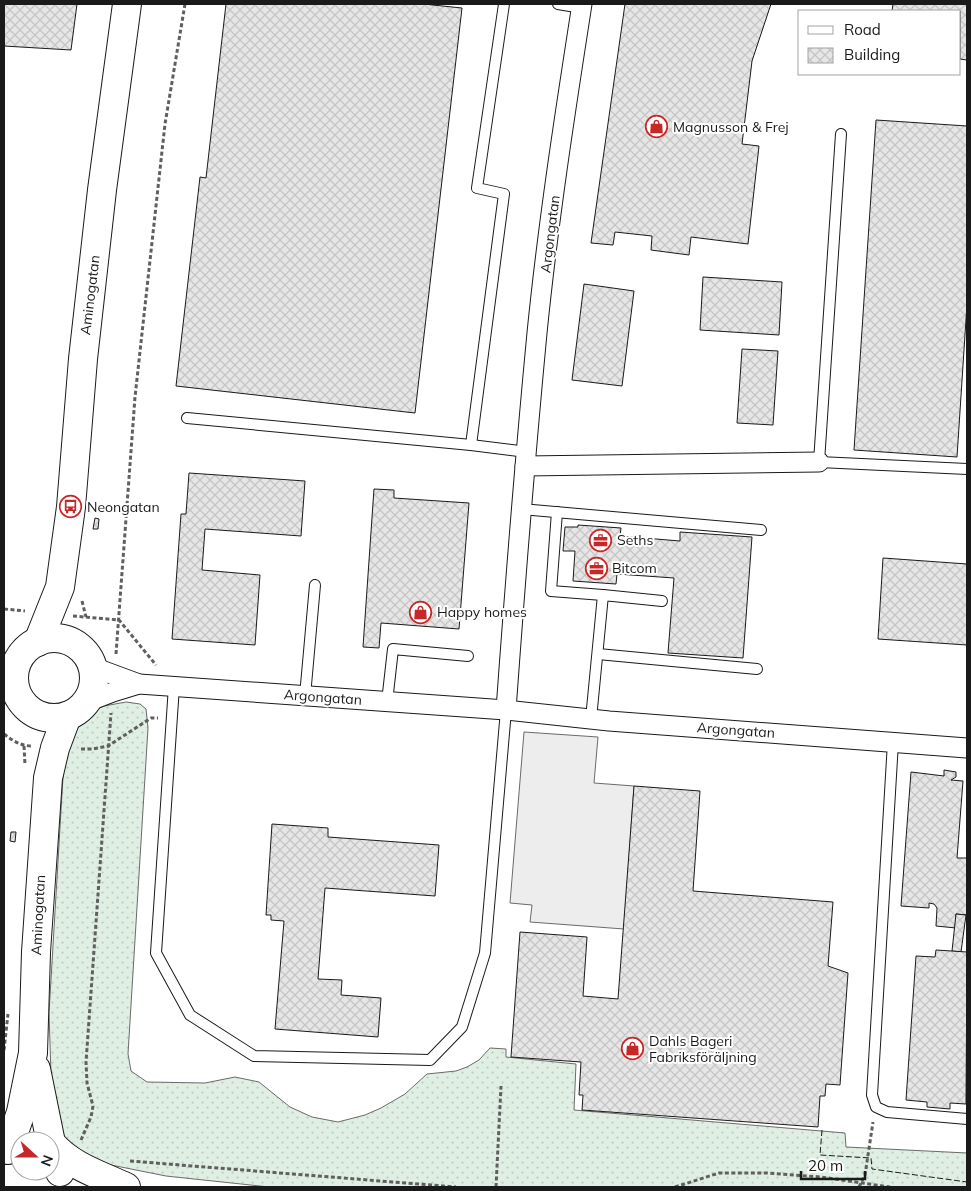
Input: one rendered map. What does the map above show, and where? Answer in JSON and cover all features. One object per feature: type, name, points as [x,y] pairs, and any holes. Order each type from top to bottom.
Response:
[{"type":"street","name":"Aminogatan","points":[[48,778],[38,730],[19,674],[59,614],[60,587],[71,507],[83,359],[101,199],[127,4]]},
{"type":"street","name":"Argongatan","points":[[506,710],[521,509],[540,312],[567,98],[582,6]]},
{"type":"street","points":[[526,459],[819,462]]},
{"type":"street","points":[[59,614],[100,671]]},
{"type":"street","points":[[49,639],[60,639],[70,642],[100,671],[94,679],[92,691],[77,709],[55,718],[42,717],[19,674],[49,639]]},
{"type":"street","name":"Argongatan","points":[[100,671],[139,684],[506,710],[591,719],[967,748]]},
{"type":"street","name":"Aminogatan","points":[[16,1131],[33,1053],[37,934],[48,778],[55,748],[77,709]]},
{"type":"street","name":"Aminogatan","points":[[33,1053],[61,1172]]},
{"type":"street","points":[[4,1110],[33,1053]]},
{"type":"street","points":[[61,1172],[57,1150],[78,1165],[125,1174]]},
{"type":"lane","points":[[471,445],[504,194],[477,188],[504,4]]},
{"type":"lane","points":[[558,4],[582,6]]},
{"type":"lane","points":[[841,134],[819,462],[967,469]]},
{"type":"lane","points":[[187,418],[471,445],[526,459]]},
{"type":"lane","points":[[521,509],[760,530]]},
{"type":"lane","points":[[557,512],[551,591],[662,600]]},
{"type":"lane","points":[[305,696],[315,585]]},
{"type":"lane","points":[[591,719],[604,595]]},
{"type":"lane","points":[[387,702],[392,649],[468,656]]},
{"type":"lane","points":[[598,654],[757,669]]},
{"type":"lane","points":[[174,686],[156,953],[190,1015],[254,1056],[430,1060],[462,1026],[485,953],[506,710]]},
{"type":"lane","points":[[893,742],[872,1095],[876,1107],[887,1112],[967,1119]]},
{"type":"path","points":[[79,1144],[91,1117],[93,1106],[87,1083],[86,1062],[108,746],[100,671],[119,620],[135,397],[165,124],[185,4]]},
{"type":"path","points":[[4,609],[119,620],[174,686]]},
{"type":"path","points":[[108,746],[151,718],[172,720]]},
{"type":"path","points":[[4,734],[24,746]]},
{"type":"path","points":[[496,1187],[501,1086]]},
{"type":"path","points":[[859,1187],[865,1175],[869,1140],[876,1107]]},
{"type":"path","points":[[675,1187],[720,1173],[767,1173],[890,1187]]},
{"type":"path","points":[[125,1174],[456,1187]]},
{"type":"green space","points":[[126,702],[140,704],[146,709],[148,728],[128,1054],[131,1071],[147,1082],[205,1083],[235,1077],[259,1082],[290,1107],[312,1117],[338,1122],[365,1115],[381,1108],[405,1094],[427,1074],[456,1071],[479,1060],[490,1048],[506,1049],[506,1057],[576,1064],[574,1110],[845,1133],[846,1147],[967,1153],[967,1187],[269,1187],[166,1176],[96,1162],[66,1141],[58,1125],[51,1075],[49,1013],[64,760],[76,725],[94,710]]},
{"type":"shaded area","points":[[524,732],[598,737],[594,783],[634,786],[624,929],[530,922],[532,905],[510,903]]},
{"type":"building","points":[[4,4],[77,4],[71,50],[4,46]]},
{"type":"building","points":[[226,4],[423,4],[462,8],[415,413],[176,386],[200,177],[206,178]]},
{"type":"building","points":[[625,4],[771,4],[752,61],[742,144],[759,146],[748,244],[691,237],[689,255],[651,250],[652,236],[615,232],[613,245],[591,243]]},
{"type":"building","points":[[893,4],[967,4],[967,60],[961,59],[961,10],[892,10]]},
{"type":"building","points":[[876,120],[967,126],[967,304],[957,457],[854,450]]},
{"type":"building","points":[[703,277],[782,282],[779,335],[700,330]]},
{"type":"building","points":[[584,284],[634,291],[622,386],[572,380]]},
{"type":"building","points":[[742,349],[778,351],[773,425],[737,423]]},
{"type":"building","points":[[189,473],[305,481],[301,536],[205,529],[202,570],[260,575],[255,645],[172,639],[181,514],[186,514]]},
{"type":"building","points":[[374,489],[394,490],[394,498],[469,503],[459,629],[381,623],[379,648],[363,647]]},
{"type":"building","points":[[95,518],[99,519],[98,529],[93,529]]},
{"type":"building","points":[[578,525],[621,528],[620,536],[680,541],[680,532],[752,537],[743,658],[668,653],[674,578],[617,574],[616,584],[573,581],[575,551],[563,551],[565,527],[578,527]]},
{"type":"building","points":[[883,558],[967,564],[967,645],[878,639]]},
{"type":"building","points":[[944,770],[956,772],[956,777],[951,780],[963,781],[957,858],[967,858],[967,915],[956,914],[956,928],[936,926],[937,908],[934,904],[929,903],[929,908],[901,906],[911,772],[944,776]]},
{"type":"building","points":[[634,786],[700,791],[693,891],[833,902],[828,966],[848,973],[840,1085],[826,1084],[825,1096],[820,1096],[818,1127],[582,1110],[583,1095],[579,1095],[581,1062],[511,1057],[520,932],[587,937],[583,996],[618,999]]},
{"type":"building","points":[[272,824],[328,828],[328,837],[439,845],[435,896],[325,888],[318,979],[342,980],[341,995],[381,998],[378,1037],[275,1029],[284,921],[271,920],[271,915],[266,915]]},
{"type":"building","points":[[11,832],[16,832],[15,842],[10,841]]},
{"type":"building","points":[[956,914],[966,915],[961,952],[952,951]]},
{"type":"building","points":[[936,950],[967,952],[966,1104],[950,1103],[950,1109],[927,1107],[927,1102],[906,1100],[916,956],[935,957]]},
{"type":"fence","points":[[822,1130],[820,1155],[871,1158],[872,1169],[967,1182]]},
{"type":"place","name":"Magnusson & Frej","points":[[657,127]]},
{"type":"place","name":"Neongatan","points":[[71,507]]},
{"type":"place","name":"Seths","points":[[601,540]]},
{"type":"place","name":"Bitcom","points":[[596,568]]},
{"type":"place","name":"Happy homes","points":[[421,612]]},
{"type":"place","name":"Dahls Bageri Fabriksföräljning","points":[[633,1049]]}]
